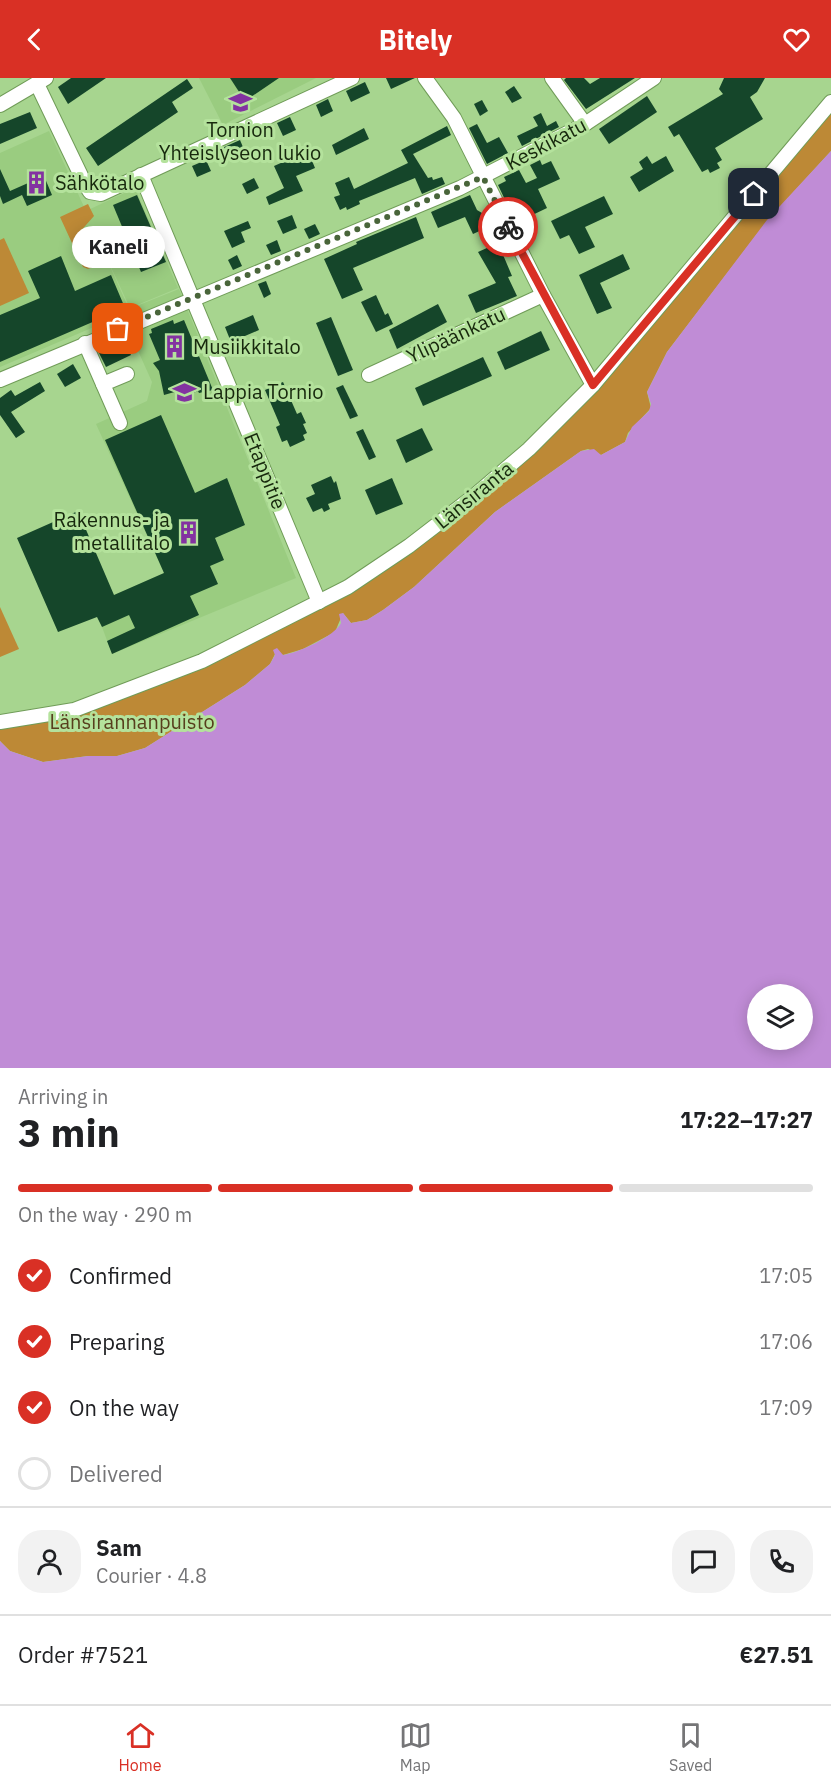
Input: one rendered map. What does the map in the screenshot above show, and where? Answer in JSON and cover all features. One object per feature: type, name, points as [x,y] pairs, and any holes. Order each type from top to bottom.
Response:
[{"type":"street","points":[[0,105],[42,81],[90,192],[101,194],[352,78]]},
{"type":"street","points":[[425,78],[454,118],[543,295],[593,385]]},
{"type":"street","points":[[552,78],[585,124]]},
{"type":"street","name":"Keskikatu","points":[[0,380],[483,177],[585,124],[654,78]]},
{"type":"street","name":"Länsiranta","points":[[0,722],[74,710],[202,661],[348,586],[410,546],[529,449],[593,385],[831,102]]},
{"type":"street","name":"Etappitie","points":[[141,175],[319,602]]},
{"type":"street","name":"Ylipäänkatu","points":[[369,375],[543,295]]},
{"type":"street","points":[[85,343],[120,423]]},
{"type":"street","points":[[103,384],[127,374]]},
{"type":"shaded area","name":"Tornion Yhteislyseon lukio","points":[[199,78],[316,78],[223,125]]},
{"type":"shaded area","name":"Lappia Tornio","points":[[49,131],[86,211],[135,188],[178,288],[130,308],[101,246],[129,309],[179,289],[296,578],[112,654],[102,627],[119,607],[114,595],[164,573],[96,424],[147,401],[152,382],[122,315],[0,367],[0,153]]},
{"type":"shaded area","points":[[831,151],[831,1068],[0,1068],[0,741],[10,751],[43,762],[88,756],[117,756],[145,748],[245,685],[270,664],[275,655],[273,650],[277,648],[283,655],[315,643],[337,628],[341,623],[339,614],[343,613],[351,623],[367,620],[414,587],[495,512],[581,451],[594,449],[601,455],[625,442],[632,427],[649,411],[651,404],[647,392],[667,352],[767,220]]},
{"type":"green space","name":"Länsirannanpuisto","points":[[831,107],[831,151],[767,221],[667,352],[647,392],[651,408],[628,433],[625,442],[601,455],[588,449],[581,451],[495,512],[414,587],[383,610],[367,620],[351,623],[343,613],[335,632],[303,649],[283,655],[274,650],[275,654],[270,664],[245,685],[145,748],[117,756],[88,756],[43,762],[10,751],[0,741],[0,724],[74,713],[350,590],[530,452]]},
{"type":"green space","points":[[88,204],[94,216],[78,234],[78,242],[85,247],[95,244],[107,247],[112,259],[88,269],[83,267],[60,217]]},
{"type":"green space","points":[[4,238],[29,293],[0,306],[0,240]]},
{"type":"green space","points":[[0,607],[19,649],[0,657]]},
{"type":"building","points":[[71,78],[106,78],[68,104],[58,87]]},
{"type":"building","points":[[230,78],[279,78],[245,101]]},
{"type":"building","points":[[386,78],[415,78],[391,89]]},
{"type":"building","points":[[584,78],[590,84],[600,78],[635,78],[586,109],[564,80]]},
{"type":"building","points":[[724,78],[765,78],[757,92],[750,97],[763,119],[715,148],[722,160],[717,163],[720,168],[710,173],[708,169],[702,172],[679,134],[674,137],[668,127],[723,94],[719,89]]},
{"type":"building","points":[[187,79],[193,88],[172,102],[178,112],[98,166],[86,148]]},
{"type":"building","points":[[365,82],[370,93],[351,102],[346,91]]},
{"type":"building","points":[[514,86],[522,98],[512,103],[505,92]]},
{"type":"building","points":[[647,96],[657,112],[609,144],[599,129]]},
{"type":"building","points":[[328,99],[333,111],[321,117],[316,105]]},
{"type":"building","points":[[482,100],[488,111],[480,116],[474,104]]},
{"type":"building","points":[[30,112],[37,128],[0,144],[0,124]]},
{"type":"building","points":[[541,113],[547,126],[556,121],[559,127],[522,146],[517,136],[538,126],[533,117]]},
{"type":"building","points":[[290,117],[296,130],[283,136],[277,123]]},
{"type":"building","points":[[477,124],[487,143],[499,137],[508,153],[487,164],[469,128]]},
{"type":"building","points":[[447,126],[451,135],[413,154],[428,178],[432,177],[433,180],[442,177],[445,184],[422,194],[415,178],[359,201],[360,204],[347,210],[346,207],[340,210],[334,197],[340,195],[335,183],[349,177],[354,189],[408,163],[401,150]]},
{"type":"building","points":[[364,128],[369,139],[336,155],[332,145]]},
{"type":"building","points":[[240,140],[245,152],[227,160],[222,148]]},
{"type":"building","points":[[308,151],[315,168],[296,176],[303,191],[269,205],[266,197],[284,188],[274,166]]},
{"type":"building","points":[[647,156],[652,164],[666,156],[674,171],[639,192],[630,177],[643,169],[639,162]]},
{"type":"building","points":[[206,160],[211,171],[197,177],[192,166]]},
{"type":"building","points":[[540,160],[542,165],[551,161],[560,179],[538,189],[547,208],[522,220],[513,201],[507,204],[498,185],[506,181],[504,177],[519,170],[526,183],[537,178],[530,165]]},
{"type":"building","name":"Sähkötalo","points":[[0,169],[10,191],[44,176],[52,195],[27,206],[22,195],[3,204],[0,196]]},
{"type":"building","points":[[254,178],[259,188],[247,194],[242,184]]},
{"type":"building","points":[[137,195],[166,262],[141,272],[113,205]]},
{"type":"building","points":[[470,195],[477,210],[482,213],[486,228],[473,234],[465,217],[438,228],[431,212]]},
{"type":"building","points":[[604,196],[613,214],[585,227],[595,247],[579,254],[569,235],[560,239],[551,221]]},
{"type":"building","points":[[292,215],[297,228],[283,234],[277,221]]},
{"type":"building","points":[[416,217],[424,238],[353,268],[363,290],[342,299],[324,259],[357,244],[356,242]]},
{"type":"building","points":[[248,221],[251,228],[241,232],[245,242],[232,248],[224,231]]},
{"type":"building","points":[[315,224],[320,234],[309,239],[304,229]]},
{"type":"building","points":[[277,240],[281,251],[271,255],[266,245]]},
{"type":"building","points":[[498,243],[512,276],[508,277],[517,296],[476,313],[468,295],[496,283],[478,252]]},
{"type":"building","points":[[623,254],[630,269],[600,283],[612,308],[597,314],[579,275]]},
{"type":"building","points":[[237,255],[242,266],[233,270],[228,260]]},
{"type":"building","points":[[61,256],[75,291],[111,275],[125,308],[0,362],[0,315],[40,298],[28,271]]},
{"type":"building","points":[[266,281],[271,294],[264,298],[258,284]]},
{"type":"building","points":[[376,295],[385,315],[388,313],[393,324],[376,332],[361,302]]},
{"type":"building","points":[[438,304],[447,322],[397,349],[389,330]]},
{"type":"building","points":[[253,315],[259,330],[231,342],[225,327]]},
{"type":"building","points":[[331,317],[353,370],[338,376],[316,323]]},
{"type":"building","name":"Musiikkitalo","points":[[173,320],[174,324],[184,320],[213,390],[199,393],[198,391],[181,398],[178,391],[164,395],[159,371],[153,363],[160,360],[149,334],[152,333],[151,329]]},
{"type":"building","points":[[541,331],[550,350],[505,370],[497,352]]},
{"type":"building","points":[[123,339],[131,355],[106,367],[98,351]]},
{"type":"building","points":[[483,357],[492,376],[423,406],[415,388]]},
{"type":"building","points":[[73,364],[81,378],[65,387],[57,374]]},
{"type":"building","points":[[40,382],[45,391],[11,412],[25,432],[16,438],[0,415],[0,398],[11,390],[15,396]]},
{"type":"building","points":[[283,382],[297,414],[301,412],[306,423],[303,424],[307,433],[303,435],[305,440],[290,447],[287,440],[282,442],[276,427],[280,425],[265,390]]},
{"type":"building","points":[[343,385],[358,416],[350,419],[336,388]]},
{"type":"building","name":"Rakennus- ja metallitalo","points":[[161,415],[195,493],[227,478],[245,525],[215,538],[224,560],[210,566],[218,584],[190,596],[199,615],[112,654],[107,641],[135,628],[129,615],[102,627],[97,617],[58,632],[17,538],[78,511],[114,595],[164,573],[105,440]]},
{"type":"building","points":[[422,428],[433,450],[406,463],[396,440]]},
{"type":"building","points":[[363,429],[376,457],[369,460],[356,432]]},
{"type":"building","points":[[331,476],[334,483],[336,481],[341,499],[328,504],[330,509],[324,512],[322,508],[313,512],[306,498],[315,494],[311,485]]},
{"type":"building","points":[[392,478],[403,504],[376,515],[365,490]]},
{"type":"way so far","points":[[118,329],[483,177],[508,227]]},
{"type":"place","name":"Tornion Yhteislyseon lukio","points":[[240,102]]},
{"type":"place","name":"Sähkötalo","points":[[37,183]]},
{"type":"place","name":"Kaneli","points":[[118,329]]},
{"type":"place","name":"Musiikkitalo","points":[[175,347]]},
{"type":"place","name":"Lappia Tornio","points":[[185,392]]},
{"type":"place","name":"Rakennus- ja metallitalo","points":[[188,532]]},
{"type":"route","points":[[508,227],[593,385],[754,194]]}]
